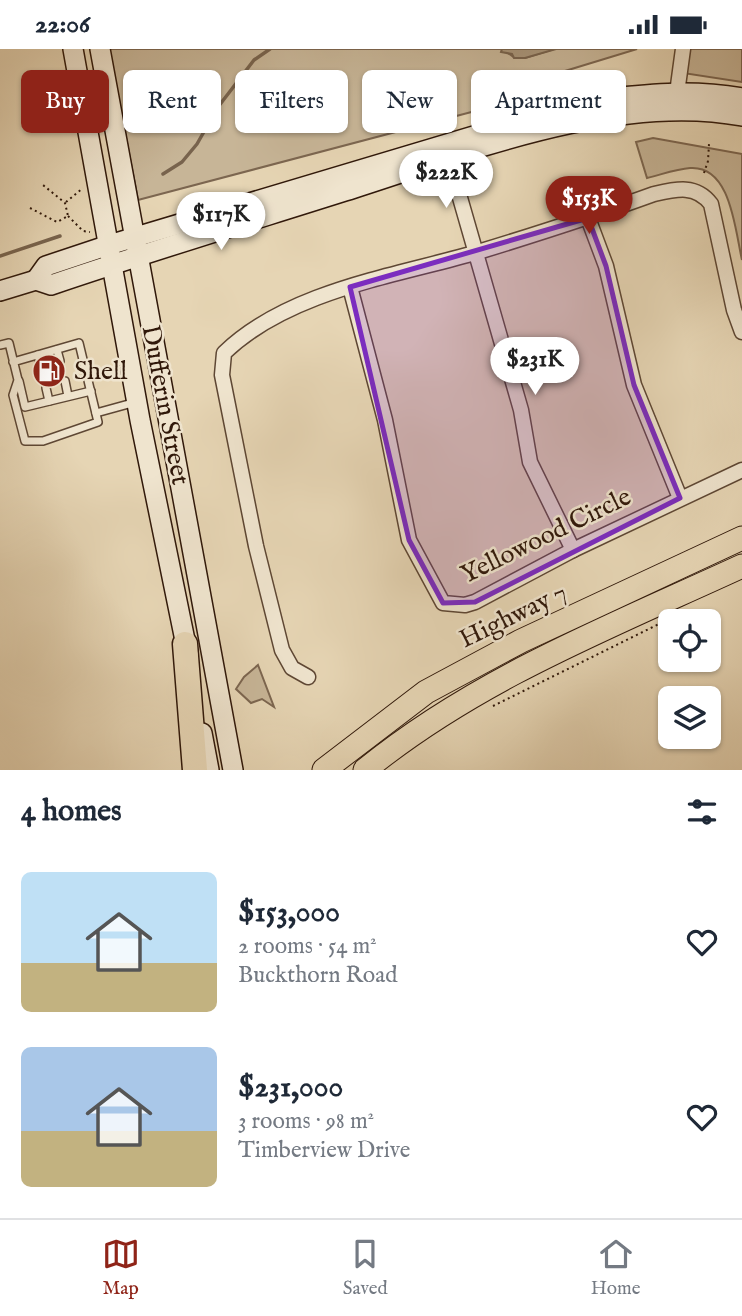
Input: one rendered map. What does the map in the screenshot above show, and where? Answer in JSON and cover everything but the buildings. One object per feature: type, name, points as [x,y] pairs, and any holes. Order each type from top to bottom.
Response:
[{"type":"highway","points":[[186,644],[195,770]]},
{"type":"main road","name":"Dufferin Street","points":[[73,49],[137,402],[209,770]]},
{"type":"main road","name":"Dufferin Street","points":[[100,49],[233,770]]},
{"type":"main road","points":[[0,291],[36,280],[51,285],[111,255],[447,151],[594,100],[677,93],[715,93],[742,98]]},
{"type":"main road","points":[[447,151],[588,119],[640,111],[706,111],[742,116]]},
{"type":"main road","name":"Highway 7","points":[[324,770],[426,692],[521,641],[742,538]]},
{"type":"main road","name":"Highway 7","points":[[365,770],[407,735],[521,668],[742,566]]},
{"type":"street","points":[[677,93],[683,49]]},
{"type":"street","points":[[447,151],[521,410],[530,463],[573,550]]},
{"type":"street","points":[[308,677],[292,668],[282,650],[225,398],[222,362],[224,353],[257,328],[303,304],[350,287],[477,252],[588,218],[654,194],[681,188],[705,195],[711,204],[734,310],[742,332]]},
{"type":"street","points":[[588,218],[606,267],[634,385],[680,498]]},
{"type":"street","name":"Yellowood Circle","points":[[350,287],[385,420],[409,540],[443,603],[465,605],[475,602],[573,550],[742,470]]},
{"type":"lane","points":[[0,345],[9,343],[25,407],[91,391]]},
{"type":"lane","points":[[13,362],[79,343],[98,422],[43,440],[25,441],[13,395],[18,380]]},
{"type":"lane","points":[[57,349],[60,361]]},
{"type":"lane","points":[[38,355],[41,367]]},
{"type":"lane","points":[[65,381],[68,396]]},
{"type":"lane","points":[[46,388],[49,401]]},
{"type":"lane","points":[[96,413],[137,402]]},
{"type":"path","points":[[704,173],[709,143]]},
{"type":"path","points":[[43,185],[65,203],[68,216],[83,231],[91,232]]},
{"type":"path","points":[[65,203],[83,187]]},
{"type":"path","points":[[30,208],[57,222],[68,216]]},
{"type":"path","points":[[491,707],[658,624]]},
{"type":"highlighted area","points":[[588,218],[606,266],[634,385],[680,498],[475,602],[443,603],[409,540],[350,287]]},
{"type":"shaded area","points":[[109,49],[502,49],[515,58],[525,58],[554,49],[637,49],[568,70],[471,70],[471,112],[457,116],[457,70],[362,70],[362,133],[392,133],[138,200],[125,133],[221,133],[221,70],[123,70],[123,122]]},
{"type":"shaded area","points":[[502,49],[556,49],[525,58],[514,58],[512,54],[501,52]]},
{"type":"shaded area","points":[[688,49],[742,49],[742,82],[683,73]]},
{"type":"shaded area","points":[[653,138],[742,154],[742,260],[729,202],[714,177],[704,170],[690,168],[647,178],[636,142]]},
{"type":"shaded area","points":[[258,665],[274,707],[262,699],[251,703],[236,689],[244,677]]},
{"type":"waterway","points":[[163,174],[182,162],[197,144],[218,107],[254,60],[270,49]]},
{"type":"waterway","points":[[0,256],[60,236]]},
{"type":"place","name":"Shell","points":[[49,371]]}]
